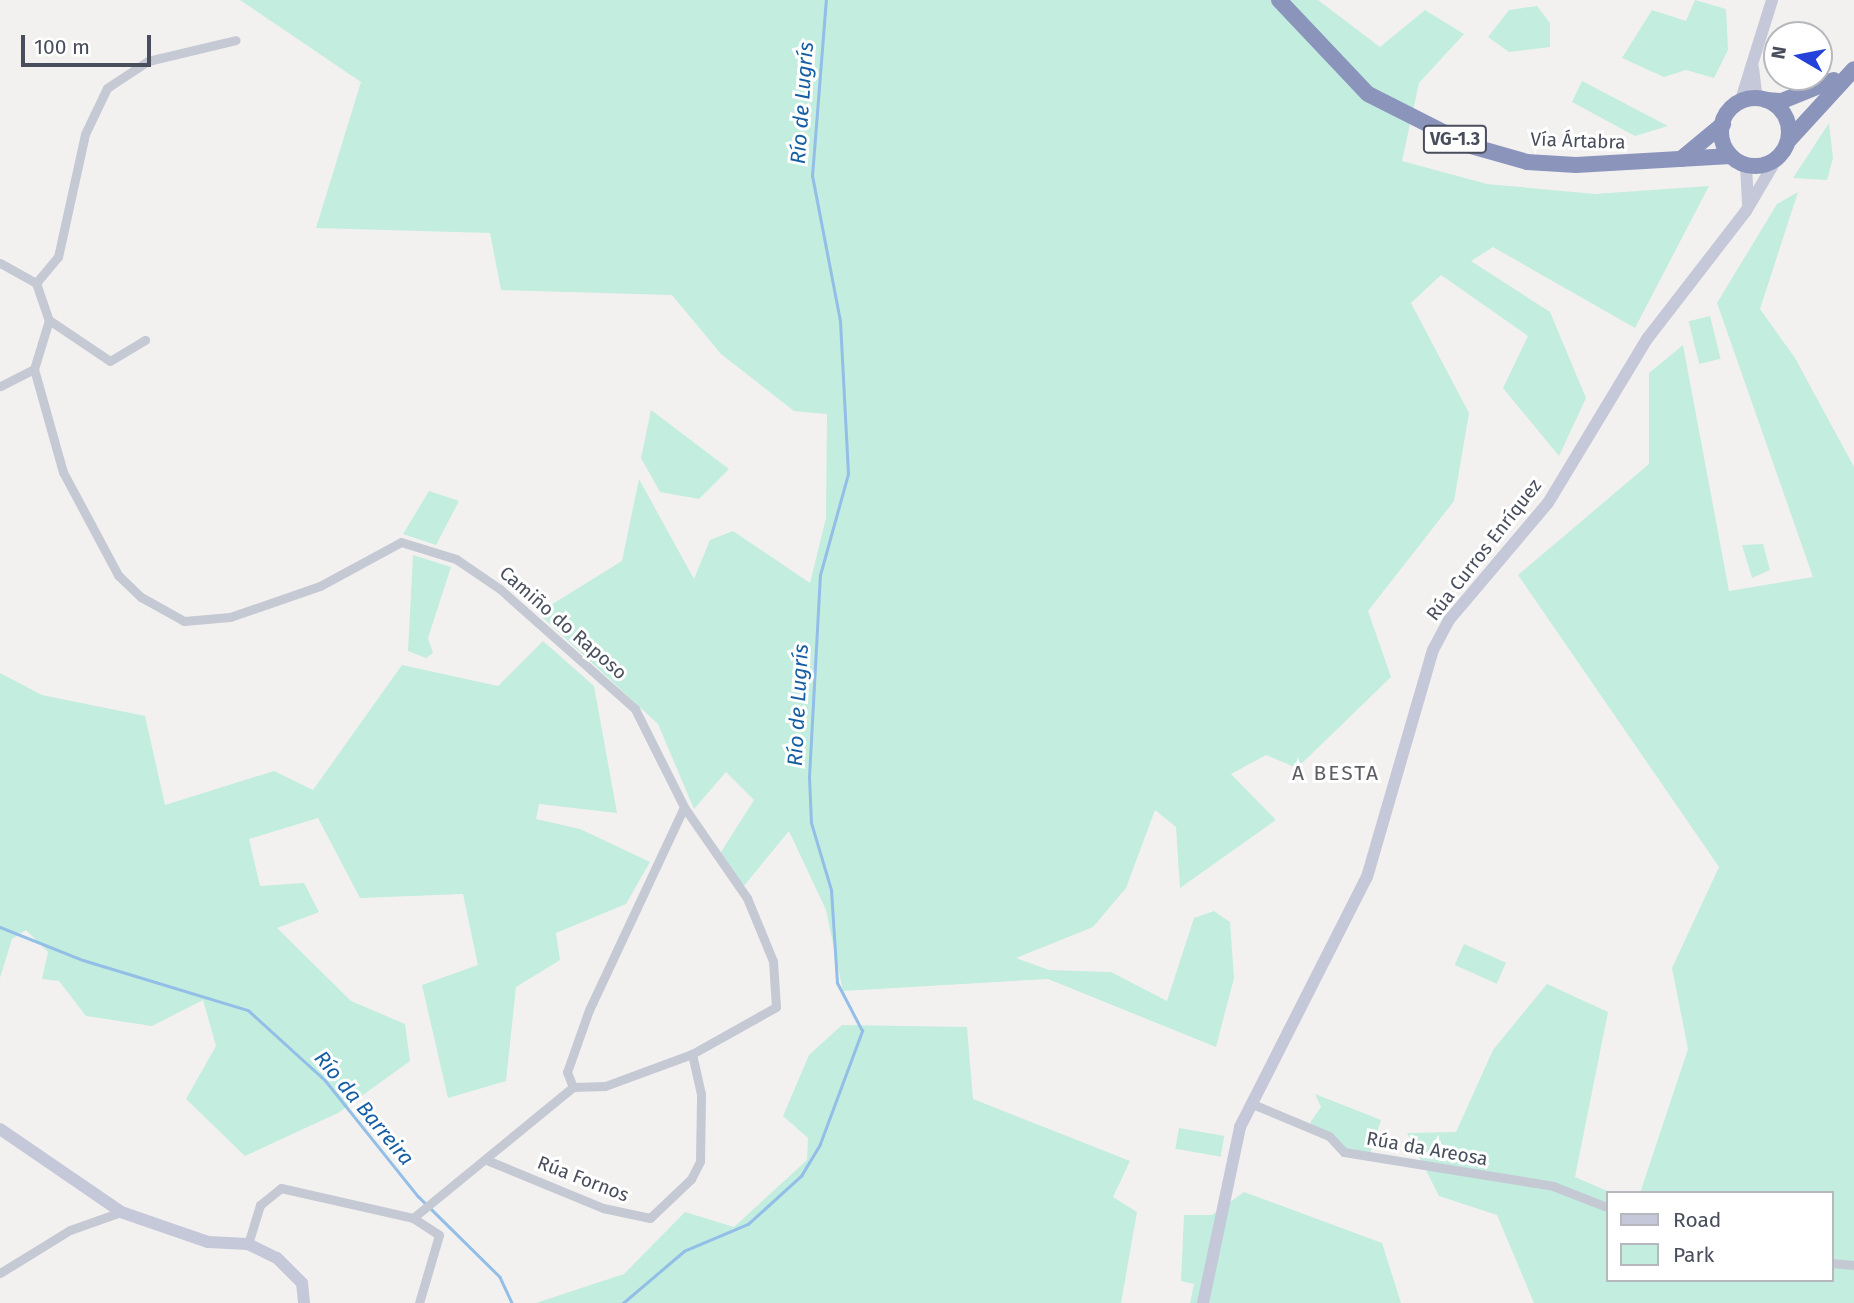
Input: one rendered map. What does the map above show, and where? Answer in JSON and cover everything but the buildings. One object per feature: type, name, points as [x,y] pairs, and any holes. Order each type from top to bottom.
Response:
[{"type":"highway","name":"Vía Ártabra","points":[[1279,0],[1368,94],[1471,146],[1527,162],[1576,165],[1731,156]]},
{"type":"highway","points":[[1723,124],[1731,156],[1746,165],[1776,160],[1799,122],[1854,69]]},
{"type":"highway","points":[[1679,160],[1723,124],[1740,103],[1813,92],[1854,69]]},
{"type":"highway","points":[[1762,99],[1786,117],[1788,142]]},
{"type":"street","points":[[1740,103],[1772,0]]},
{"type":"street","points":[[36,283],[58,257],[85,134],[107,89],[148,61],[236,40]]},
{"type":"street","points":[[1753,60],[1762,99]]},
{"type":"street","name":"Rúa Curros Enríquez","points":[[1203,1303],[1234,1151],[1250,1103],[1367,877],[1425,668],[1449,620],[1548,503],[1647,339],[1746,211],[1776,160]]},
{"type":"street","points":[[1746,165],[1752,193],[1746,211]]},
{"type":"street","points":[[0,263],[36,283],[48,320],[34,369],[0,386]]},
{"type":"street","points":[[48,320],[110,361],[145,340]]},
{"type":"street","name":"Camiño do Raposo","points":[[34,369],[63,472],[118,575],[141,597],[184,621],[230,617],[320,586],[401,542],[428,547],[500,589],[635,709],[666,764],[684,807]]},
{"type":"street","points":[[413,1217],[489,1161],[573,1087],[605,1086],[692,1054],[776,1007],[779,996],[774,961],[747,898],[684,807]]},
{"type":"street","points":[[573,1087],[567,1072],[589,1010],[684,807]]},
{"type":"street","name":"Rúa Fornos","points":[[489,1161],[603,1208],[650,1218],[691,1179],[700,1161],[702,1107],[692,1054]]},
{"type":"street","name":"Rúa da Areosa","points":[[1250,1103],[1328,1136],[1344,1152],[1553,1185],[1605,1206]]},
{"type":"street","points":[[0,1129],[121,1212],[208,1242],[248,1244],[291,1269],[304,1303]]},
{"type":"street","points":[[248,1244],[260,1205],[281,1188],[413,1217],[439,1235],[419,1303]]},
{"type":"street","points":[[0,1273],[70,1230],[121,1212]]},
{"type":"street","points":[[1833,1263],[1854,1265]]},
{"type":"green space","points":[[240,0],[1318,0],[1380,47],[1425,10],[1464,34],[1419,83],[1402,161],[1487,184],[1595,194],[1709,186],[1635,328],[1493,247],[1471,261],[1550,312],[1586,398],[1559,456],[1503,388],[1528,336],[1441,275],[1411,303],[1469,413],[1454,501],[1368,611],[1391,677],[1297,768],[1266,755],[1231,774],[1276,820],[1180,888],[1176,827],[1155,810],[1126,888],[1093,927],[1016,958],[1049,970],[1111,972],[1167,1001],[1194,918],[1214,911],[1230,922],[1234,978],[1216,1047],[1048,979],[843,991],[826,910],[789,831],[743,887],[721,852],[754,800],[726,772],[694,809],[658,724],[538,613],[622,561],[639,479],[694,579],[710,540],[733,531],[810,583],[826,518],[827,414],[794,411],[721,354],[672,295],[501,290],[490,233],[316,228],[361,82]]},
{"type":"green space","points":[[1695,0],[1726,9],[1728,50],[1714,78],[1686,70],[1664,77],[1622,58],[1652,10],[1686,21]]},
{"type":"green space","points":[[1537,6],[1550,23],[1550,47],[1509,52],[1488,37],[1509,10]]},
{"type":"green space","points":[[1582,81],[1668,126],[1635,136],[1572,102]]},
{"type":"green space","points":[[1829,123],[1833,158],[1827,180],[1793,178]]},
{"type":"green space","points":[[1798,192],[1760,309],[1795,358],[1854,467],[1854,1303],[1534,1303],[1497,1215],[1439,1196],[1407,1133],[1456,1132],[1493,1050],[1547,984],[1608,1012],[1575,1177],[1607,1191],[1605,1191],[1605,1282],[1833,1282],[1833,1191],[1641,1191],[1688,1049],[1672,968],[1719,867],[1518,575],[1649,464],[1649,373],[1683,345],[1729,591],[1813,577],[1717,303],[1777,204]]},
{"type":"green space","points":[[1710,316],[1721,359],[1699,364],[1689,321]]},
{"type":"green space","points":[[651,410],[729,469],[699,499],[660,492],[641,458]]},
{"type":"green space","points":[[429,491],[459,501],[436,545],[403,534]]},
{"type":"green space","points":[[1763,544],[1770,570],[1752,578],[1742,545]]},
{"type":"green space","points":[[413,555],[451,567],[428,638],[433,653],[426,658],[408,651]]},
{"type":"green space","points":[[543,641],[594,686],[617,813],[539,804],[536,819],[580,829],[650,862],[626,904],[556,933],[560,960],[516,987],[506,1081],[448,1098],[422,985],[478,965],[463,894],[360,898],[318,818],[249,839],[260,886],[304,883],[319,912],[277,928],[351,1001],[405,1024],[410,1061],[338,1113],[245,1156],[186,1099],[216,1046],[203,1000],[152,1026],[86,1016],[59,981],[42,979],[48,952],[26,930],[12,939],[0,978],[0,673],[42,695],[145,716],[165,805],[274,771],[313,790],[402,665],[498,686]]},
{"type":"green space","points":[[1464,944],[1506,963],[1497,984],[1455,965]]},
{"type":"green space","points":[[842,1025],[967,1027],[973,1099],[1130,1161],[1113,1197],[1137,1212],[1121,1303],[536,1303],[624,1274],[685,1212],[734,1227],[807,1160],[808,1138],[783,1116],[809,1055]]},
{"type":"green space","points":[[1315,1094],[1381,1120],[1370,1154],[1346,1149],[1310,1123],[1321,1107]]},
{"type":"green space","points":[[1179,1128],[1224,1136],[1221,1157],[1175,1149]]},
{"type":"green space","points":[[1244,1192],[1382,1243],[1401,1303],[1190,1303],[1194,1284],[1181,1281],[1184,1215],[1212,1215]]},
{"type":"waterway","name":"Río de Lugrís","points":[[623,1303],[684,1251],[748,1224],[801,1176],[820,1144],[862,1031],[837,983],[831,890],[811,823],[809,777],[820,575],[848,474],[840,321],[812,176],[826,0]]},
{"type":"waterway","name":"Río da Barreira","points":[[0,927],[83,960],[248,1010],[325,1080],[418,1196],[500,1277],[512,1303]]},
{"type":"district","name":"A BESTA","points":[[1336,773]]}]
